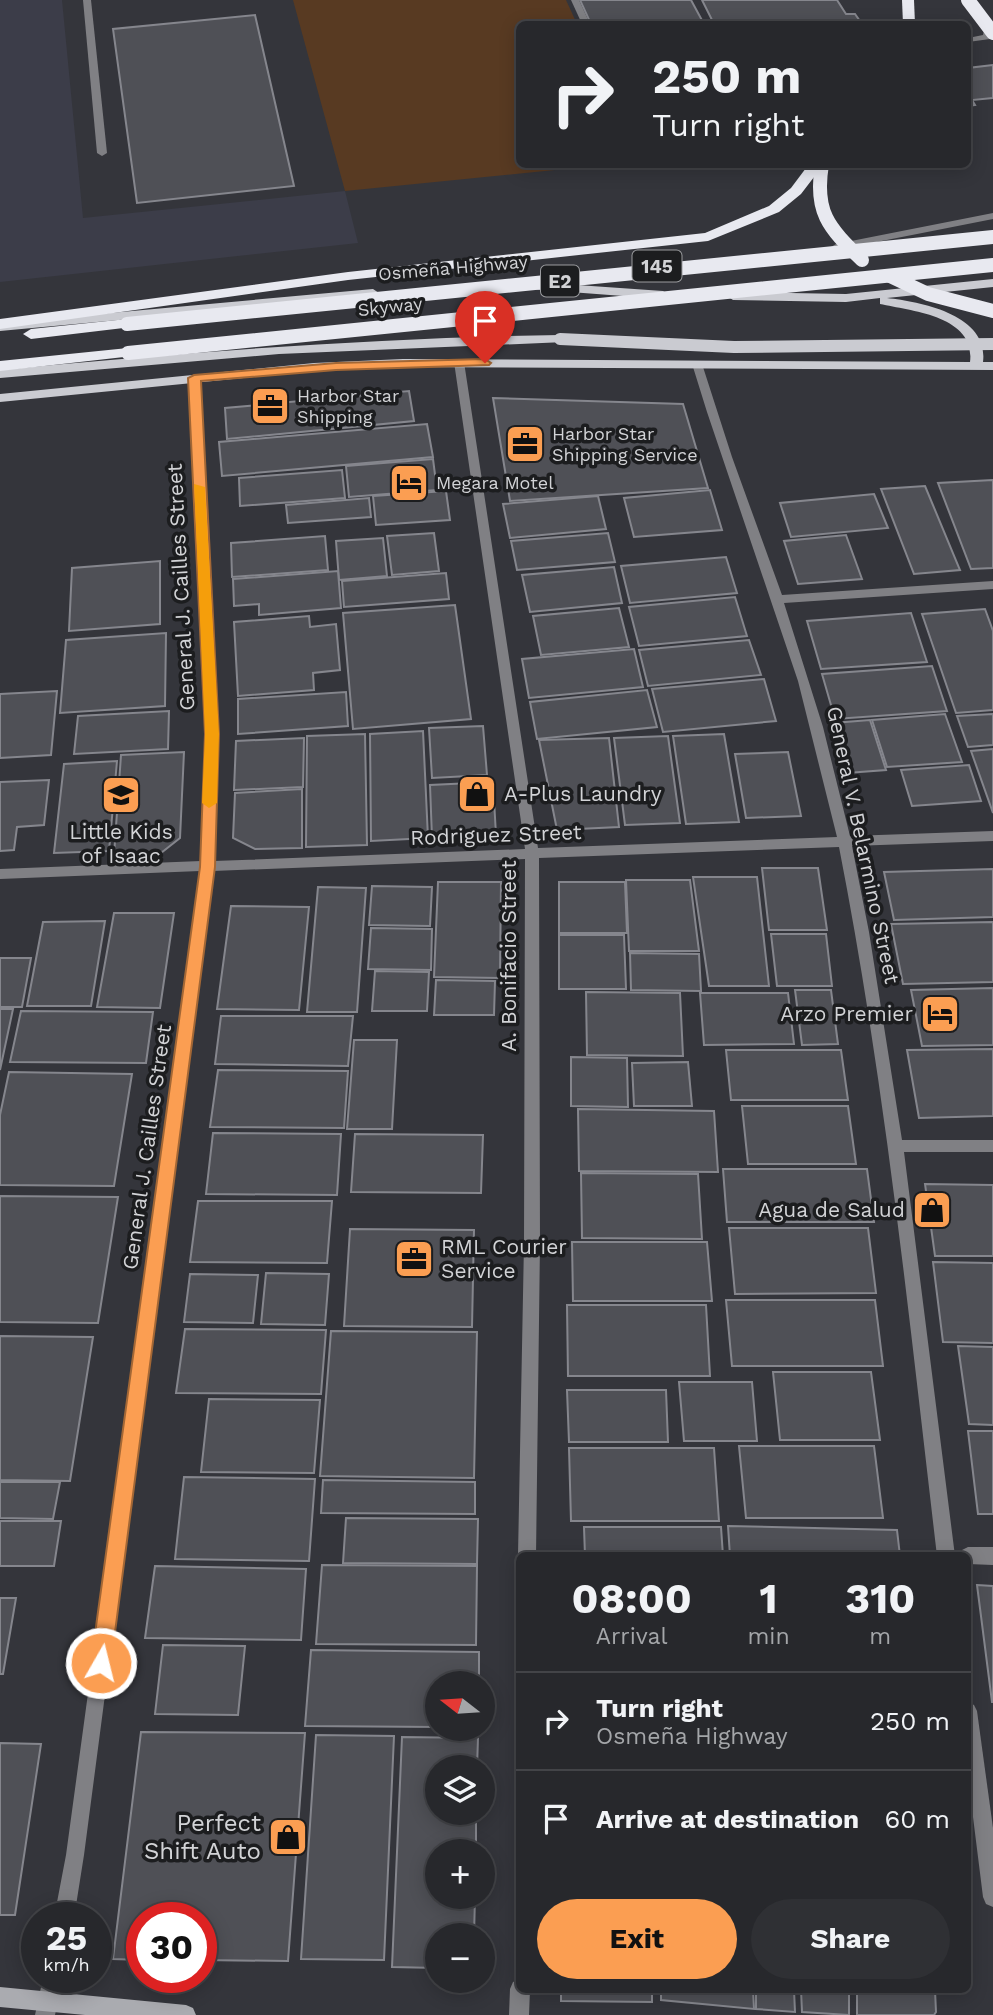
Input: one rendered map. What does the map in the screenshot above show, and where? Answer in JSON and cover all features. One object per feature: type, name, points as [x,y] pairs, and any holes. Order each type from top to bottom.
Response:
[{"type":"highway","points":[[908,0],[909,21]]},
{"type":"highway","points":[[969,0],[993,33]]},
{"type":"highway","points":[[0,326],[348,276],[708,237],[760,218],[786,201],[815,168]]},
{"type":"highway","points":[[819,168],[818,193],[824,212],[847,245],[862,260],[928,294],[993,311]]},
{"type":"highway","name":"Skyway","points":[[0,337],[993,237]]},
{"type":"highway","name":"Skyway","points":[[0,366],[993,265]]},
{"type":"main road","name":"Osmeña Highway","points":[[0,326],[485,283],[993,231]]},
{"type":"main road","points":[[485,283],[652,295],[846,298],[908,304],[946,313],[975,327],[987,343],[987,355],[976,366]]},
{"type":"main road","points":[[846,298],[993,283]]},
{"type":"main road","points":[[0,374],[346,345],[454,340],[560,339],[734,347],[993,344]]},
{"type":"main road","points":[[0,398],[314,367],[459,362],[698,366],[993,366]]},
{"type":"street","points":[[87,0],[102,153]]},
{"type":"street","points":[[575,0],[585,21]]},
{"type":"street","points":[[969,0],[989,26],[987,37],[971,40]]},
{"type":"street","points":[[829,248],[993,216]]},
{"type":"street","name":"A. Bonifacio Street","points":[[459,362],[532,854],[532,1243],[527,1552]]},
{"type":"street","name":"General V. Belarmino Street","points":[[698,366],[778,599],[817,727],[864,937],[895,1146],[946,1552]]},
{"type":"street","name":"General J. Cailles Street","points":[[67,1902],[208,867],[212,734],[194,378]]},
{"type":"street","points":[[778,599],[993,585]]},
{"type":"street","name":"Rodriguez Street","points":[[0,874],[993,836]]},
{"type":"street","points":[[895,1146],[993,1146]]},
{"type":"street","points":[[971,1556],[993,1556]]},
{"type":"street","points":[[971,1733],[993,1897]]},
{"type":"street","points":[[519,2015],[520,1993]]},
{"type":"street","points":[[0,1997],[46,2008],[186,2015]]},
{"type":"shaded area","points":[[0,0],[62,0],[83,218],[345,191],[358,243],[0,282]]},
{"type":"shaded area","points":[[293,0],[566,0],[576,21],[516,21],[516,168],[574,168],[345,191]]},
{"type":"building","points":[[580,0],[691,0],[702,21],[590,21]]},
{"type":"building","points":[[702,0],[837,0],[846,14],[855,14],[860,21],[712,21]]},
{"type":"building","points":[[255,15],[294,186],[137,203],[113,29]]},
{"type":"building","points":[[993,65],[993,98],[972,100],[975,105],[971,106],[971,68]]},
{"type":"building","points":[[409,391],[414,421],[227,439],[225,408]]},
{"type":"building","points":[[493,398],[683,404],[708,488],[510,501]]},
{"type":"building","points":[[427,424],[433,457],[222,476],[219,442]]},
{"type":"building","points":[[433,459],[437,490],[349,497],[346,466]]},
{"type":"building","points":[[342,470],[345,498],[240,506],[239,478]]},
{"type":"building","points":[[993,480],[993,568],[971,569],[938,483]]},
{"type":"building","points":[[925,486],[960,570],[914,574],[881,489]]},
{"type":"building","points":[[710,490],[722,530],[634,537],[624,498]]},
{"type":"building","points":[[446,491],[450,520],[376,525],[373,496]]},
{"type":"building","points":[[874,494],[888,528],[791,537],[780,503]]},
{"type":"building","points":[[598,496],[606,529],[510,538],[503,504]]},
{"type":"building","points":[[369,498],[371,517],[288,523],[286,505]]},
{"type":"building","points":[[434,533],[439,571],[392,575],[387,536]]},
{"type":"building","points":[[608,533],[615,562],[517,570],[511,541]]},
{"type":"building","points":[[846,535],[862,579],[798,584],[784,541]]},
{"type":"building","points":[[325,536],[328,570],[232,577],[231,543]]},
{"type":"building","points":[[383,538],[387,576],[339,580],[336,541]]},
{"type":"building","points":[[726,557],[737,593],[630,603],[621,566]]},
{"type":"building","points":[[160,561],[160,624],[69,631],[72,568]]},
{"type":"building","points":[[614,567],[622,603],[530,612],[522,575]]},
{"type":"building","points":[[338,571],[341,608],[259,615],[259,604],[234,606],[233,579]]},
{"type":"building","points":[[446,573],[449,599],[344,607],[342,581]]},
{"type":"building","points":[[735,597],[747,636],[639,646],[629,607]]},
{"type":"building","points":[[455,605],[471,719],[353,729],[343,613]]},
{"type":"building","points":[[619,608],[629,647],[541,655],[533,616]]},
{"type":"building","points":[[985,609],[993,631],[993,710],[956,713],[922,614]]},
{"type":"building","points":[[911,613],[927,662],[821,669],[807,621]]},
{"type":"building","points":[[309,616],[310,627],[336,624],[340,670],[313,673],[314,690],[238,696],[234,622]]},
{"type":"building","points":[[166,633],[165,706],[60,713],[66,640]]},
{"type":"building","points":[[749,640],[761,675],[648,686],[639,650]]},
{"type":"building","points":[[634,649],[643,687],[529,698],[522,659]]},
{"type":"building","points":[[932,666],[947,711],[835,719],[822,674]]},
{"type":"building","points":[[764,679],[776,721],[663,732],[652,689]]},
{"type":"building","points":[[647,690],[657,727],[537,739],[530,702]]},
{"type":"building","points":[[57,691],[51,755],[0,758],[0,694]]},
{"type":"building","points":[[346,692],[348,726],[238,734],[238,699]]},
{"type":"building","points":[[169,711],[168,749],[74,754],[78,716]]},
{"type":"building","points":[[945,714],[962,762],[887,767],[872,720]]},
{"type":"building","points":[[993,714],[993,745],[968,747],[957,716]]},
{"type":"building","points":[[870,720],[886,770],[847,773],[833,723]]},
{"type":"building","points":[[483,726],[487,775],[432,778],[429,728]]},
{"type":"building","points":[[423,731],[428,838],[371,841],[370,734]]},
{"type":"building","points":[[365,734],[367,845],[306,847],[307,736]]},
{"type":"building","points":[[724,734],[739,822],[686,824],[673,736]]},
{"type":"building","points":[[668,736],[680,823],[625,825],[614,738]]},
{"type":"building","points":[[304,738],[303,787],[234,790],[236,741]]},
{"type":"building","points":[[609,738],[619,827],[557,830],[539,740]]},
{"type":"building","points":[[993,749],[993,813],[971,751]]},
{"type":"building","points":[[184,752],[180,838],[161,853],[114,855],[121,755]]},
{"type":"building","points":[[788,752],[801,816],[746,818],[735,754]]},
{"type":"building","points":[[117,761],[109,851],[54,853],[64,764]]},
{"type":"building","points":[[969,765],[981,801],[912,806],[901,770]]},
{"type":"building","points":[[49,780],[44,825],[17,827],[14,850],[0,851],[0,782]]},
{"type":"building","points":[[493,782],[496,835],[432,838],[430,785]]},
{"type":"building","points":[[302,789],[302,848],[255,849],[233,838],[235,793]]},
{"type":"building","points":[[762,868],[818,868],[827,930],[769,930]]},
{"type":"building","points":[[993,869],[993,917],[894,920],[884,872]]},
{"type":"building","points":[[693,877],[757,877],[769,986],[709,986]]},
{"type":"building","points":[[626,880],[690,880],[699,951],[629,951]]},
{"type":"building","points":[[438,882],[501,882],[500,978],[434,977]]},
{"type":"building","points":[[559,882],[625,882],[627,933],[559,933]]},
{"type":"building","points":[[372,886],[432,887],[430,926],[369,925]]},
{"type":"building","points":[[318,887],[366,888],[357,1012],[307,1012]]},
{"type":"building","points":[[231,906],[309,907],[299,1010],[217,1009]]},
{"type":"building","points":[[114,913],[174,913],[160,1008],[97,1007]]},
{"type":"building","points":[[105,921],[91,1006],[27,1006],[43,922]]},
{"type":"building","points":[[993,922],[993,982],[903,984],[891,924]]},
{"type":"building","points":[[371,928],[432,929],[431,970],[368,969]]},
{"type":"building","points":[[771,934],[826,934],[832,986],[777,986]]},
{"type":"building","points":[[559,935],[624,935],[626,989],[559,989]]},
{"type":"building","points":[[630,953],[699,954],[701,991],[631,990]]},
{"type":"building","points":[[0,958],[31,958],[22,1007],[0,1007]]},
{"type":"building","points":[[375,971],[429,972],[427,1011],[372,1011]]},
{"type":"building","points":[[436,980],[495,981],[494,1015],[434,1015]]},
{"type":"building","points":[[993,988],[993,1045],[922,1046],[911,990]]},
{"type":"building","points":[[795,990],[831,990],[838,1044],[802,1045]]},
{"type":"building","points":[[586,992],[680,993],[683,1056],[587,1055]]},
{"type":"building","points":[[700,993],[788,993],[794,1044],[704,1045]]},
{"type":"building","points":[[0,1009],[13,1009],[0,1070]]},
{"type":"building","points":[[21,1011],[153,1012],[146,1063],[10,1062]]},
{"type":"building","points":[[221,1016],[353,1016],[348,1066],[215,1064]]},
{"type":"building","points":[[354,1040],[397,1040],[392,1129],[347,1129]]},
{"type":"building","points":[[993,1049],[993,1116],[919,1118],[907,1050]]},
{"type":"building","points":[[726,1050],[841,1050],[848,1100],[731,1100]]},
{"type":"building","points":[[571,1057],[627,1058],[628,1107],[571,1106]]},
{"type":"building","points":[[688,1062],[692,1106],[634,1106],[632,1063]]},
{"type":"building","points":[[218,1070],[348,1071],[344,1128],[210,1127]]},
{"type":"building","points":[[9,1072],[132,1074],[114,1186],[0,1185],[0,1115]]},
{"type":"building","points":[[742,1106],[848,1106],[856,1164],[748,1164]]},
{"type":"building","points":[[578,1109],[714,1111],[718,1172],[579,1171]]},
{"type":"building","points":[[213,1133],[341,1134],[337,1195],[206,1194]]},
{"type":"building","points":[[355,1134],[483,1135],[481,1193],[351,1192]]},
{"type":"building","points":[[723,1169],[867,1169],[874,1222],[727,1222]]},
{"type":"building","points":[[581,1173],[698,1174],[702,1239],[582,1238]]},
{"type":"building","points":[[925,1184],[993,1185],[993,1256],[935,1256]]},
{"type":"building","points":[[0,1196],[118,1197],[98,1323],[0,1322]]},
{"type":"building","points":[[198,1201],[332,1201],[327,1263],[190,1262]]},
{"type":"building","points":[[729,1228],[868,1228],[876,1293],[735,1294]]},
{"type":"building","points":[[350,1229],[474,1230],[472,1327],[344,1326]]},
{"type":"building","points":[[572,1242],[707,1242],[712,1301],[573,1301]]},
{"type":"building","points":[[933,1262],[993,1263],[993,1343],[943,1342]]},
{"type":"building","points":[[266,1273],[329,1274],[325,1325],[261,1324]]},
{"type":"building","points":[[190,1274],[258,1275],[253,1323],[184,1322]]},
{"type":"building","points":[[726,1300],[875,1300],[883,1366],[732,1366]]},
{"type":"building","points":[[567,1305],[706,1305],[710,1376],[568,1376]]},
{"type":"building","points":[[185,1329],[326,1330],[321,1394],[176,1393]]},
{"type":"building","points":[[331,1331],[477,1332],[474,1478],[320,1476]]},
{"type":"building","points":[[0,1336],[93,1337],[70,1481],[0,1480]]},
{"type":"building","points":[[958,1346],[993,1347],[993,1425],[969,1424]]},
{"type":"building","points":[[773,1372],[871,1372],[880,1440],[780,1440]]},
{"type":"building","points":[[679,1382],[752,1382],[757,1441],[684,1441]]},
{"type":"building","points":[[567,1390],[666,1390],[668,1442],[569,1442]]},
{"type":"building","points":[[209,1399],[320,1400],[314,1473],[201,1472]]},
{"type":"building","points":[[968,1431],[993,1431],[993,1514],[978,1514]]},
{"type":"building","points":[[739,1446],[874,1446],[883,1518],[746,1518]]},
{"type":"building","points":[[569,1448],[714,1448],[719,1521],[571,1521]]},
{"type":"building","points":[[184,1477],[315,1479],[309,1561],[175,1559]]},
{"type":"building","points":[[323,1480],[475,1482],[475,1514],[321,1513]]},
{"type":"building","points":[[0,1482],[60,1482],[53,1519],[0,1518]]},
{"type":"building","points":[[346,1518],[478,1519],[477,1564],[343,1563]]},
{"type":"building","points":[[0,1521],[61,1521],[54,1566],[0,1566]]},
{"type":"building","points":[[728,1526],[897,1530],[900,1552],[730,1552]]},
{"type":"building","points":[[584,1527],[721,1527],[723,1552],[585,1552]]},
{"type":"building","points":[[322,1565],[477,1566],[476,1645],[316,1644]]},
{"type":"building","points":[[155,1566],[306,1569],[301,1640],[145,1638]]},
{"type":"building","points":[[977,1585],[993,1586],[993,1702],[992,1702]]},
{"type":"building","points":[[0,1598],[16,1598],[3,1674],[0,1674]]},
{"type":"building","points":[[163,1645],[245,1646],[238,1715],[155,1714]]},
{"type":"building","points":[[311,1650],[479,1652],[479,1671],[425,1671],[425,1727],[305,1726]]},
{"type":"building","points":[[141,1732],[305,1733],[288,1961],[217,1960],[217,1902],[126,1902],[126,1959],[113,1959]]},
{"type":"building","points":[[316,1735],[394,1736],[384,1960],[301,1959]]},
{"type":"building","points":[[402,1737],[425,1737],[425,1741],[478,1741],[477,1755],[425,1755],[425,1825],[476,1825],[476,1839],[425,1839],[425,1909],[475,1909],[474,1923],[425,1923],[425,1968],[392,1967]]},
{"type":"building","points":[[0,1743],[41,1744],[15,1915],[0,1915]]},
{"type":"building","points":[[561,1993],[652,1993],[652,2002],[561,2001]]},
{"type":"building","points":[[661,1993],[753,1993],[754,2009],[661,2000]]},
{"type":"building","points":[[756,1993],[794,1993],[795,2012],[756,2009]]},
{"type":"building","points":[[801,1993],[849,1993],[849,2015],[802,2012]]},
{"type":"building","points":[[857,1993],[935,1993],[934,2015],[857,2015]]},
{"type":"slow traffic","points":[[198,487],[212,734],[209,803]]},
{"type":"place","name":"Harbor Star Shipping","points":[[270,406]]},
{"type":"place","name":"Harbor Star Shipping Service","points":[[525,444]]},
{"type":"place","name":"Megara Motel","points":[[409,483]]},
{"type":"place","name":"A-Plus Laundry","points":[[477,794]]},
{"type":"place","name":"Little Kids of Isaac","points":[[121,795]]},
{"type":"place","name":"Arzo Premier","points":[[940,1014]]},
{"type":"place","name":"Agua de Salud","points":[[932,1210]]},
{"type":"place","name":"RML Courier Service","points":[[414,1259]]},
{"type":"place","name":"Perfect Shift Auto","points":[[288,1837]]},
{"type":"route","points":[[101,1663],[208,867],[212,734],[194,378],[314,367],[485,363]]}]
